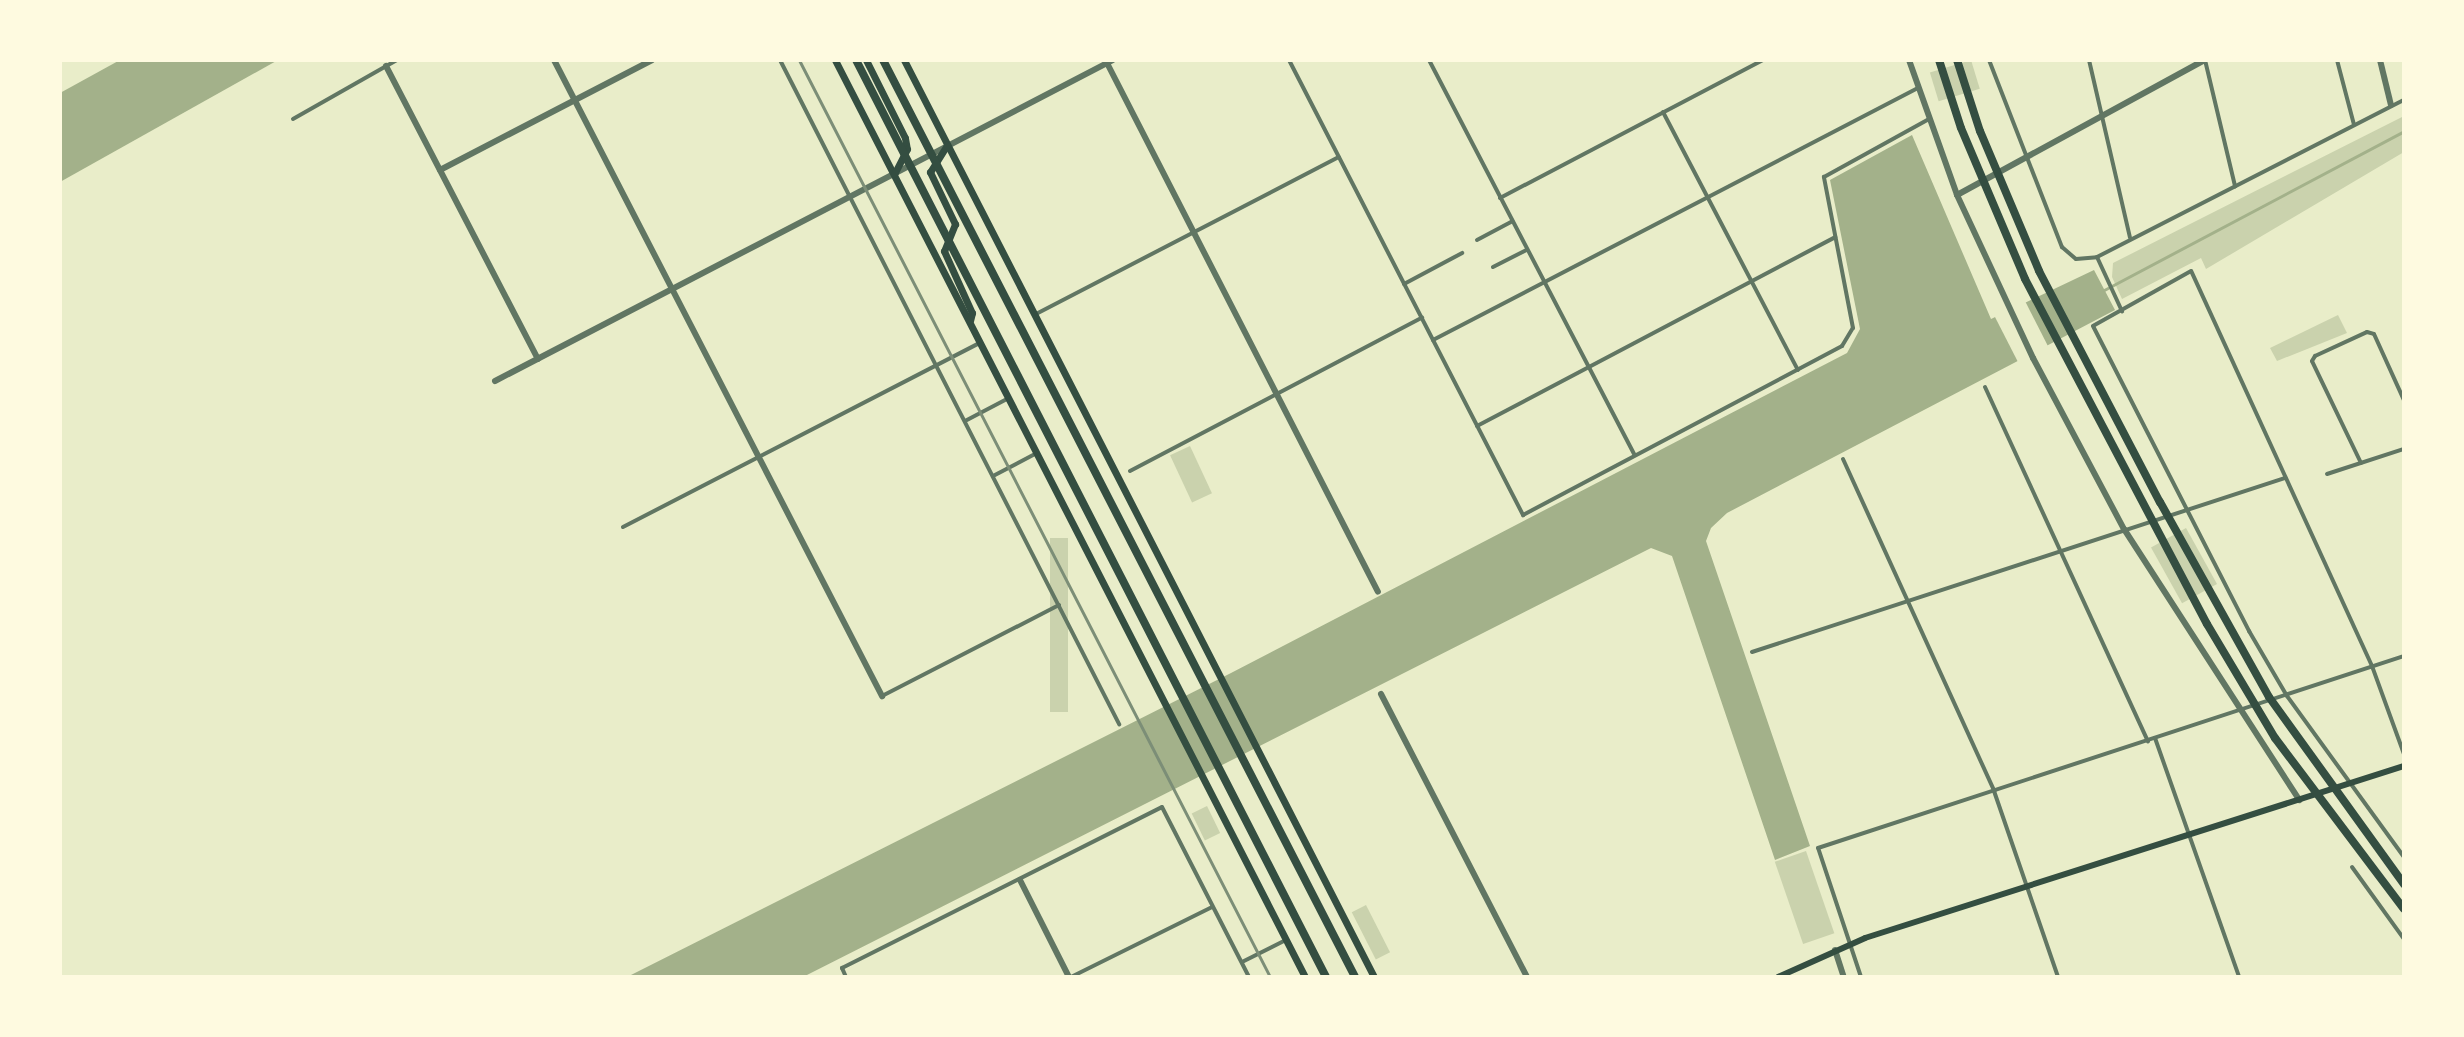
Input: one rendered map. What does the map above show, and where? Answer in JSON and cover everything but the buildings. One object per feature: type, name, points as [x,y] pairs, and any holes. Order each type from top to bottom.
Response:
[{"type":"highway","points":[[835,60],[1305,977]]},
{"type":"highway","points":[[856,60],[1326,977]]},
{"type":"highway","points":[[866,60],[905,138],[907,149],[894,174]]},
{"type":"highway","points":[[883,60],[1355,977]]},
{"type":"highway","points":[[904,60],[1374,977]]},
{"type":"highway","points":[[1939,60],[1961,128],[2025,279],[2207,624],[2275,738],[2404,909]]},
{"type":"highway","points":[[1957,60],[1999,179],[2039,271],[2160,502],[2269,697],[2404,884]]},
{"type":"highway","points":[[947,145],[930,172],[955,224],[944,251],[972,313],[970,321]]},
{"type":"main road","points":[[1778,977],[1849,944],[2404,766]]},
{"type":"street","points":[[293,119],[397,60]]},
{"type":"street","points":[[554,60],[882,696],[1059,605]]},
{"type":"street","points":[[440,170],[652,60]]},
{"type":"street","points":[[780,60],[1119,724]]},
{"type":"street","points":[[1289,60],[1523,515],[1842,346],[1853,328],[1823,185],[1827,171],[1929,119]]},
{"type":"street","points":[[1429,60],[1635,456]]},
{"type":"street","points":[[1500,198],[1763,60]]},
{"type":"street","points":[[1909,60],[1957,195],[2006,306],[2033,358],[2124,529],[2238,711],[2299,800]]},
{"type":"street","points":[[1989,60],[2025,159],[2062,247],[2076,259],[2097,257],[2404,100]]},
{"type":"street","points":[[2089,60],[2131,238]]},
{"type":"street","points":[[1957,195],[2205,60],[2235,186]]},
{"type":"street","points":[[2337,60],[2354,125]]},
{"type":"street","points":[[2380,60],[2391,105]]},
{"type":"street","points":[[495,381],[1110,61],[1378,592]]},
{"type":"street","points":[[386,66],[538,359]]},
{"type":"street","points":[[1433,340],[1918,88]]},
{"type":"street","points":[[1663,112],[1798,370]]},
{"type":"street","points":[[1034,315],[1339,157]]},
{"type":"street","points":[[1477,240],[1512,221]]},
{"type":"street","points":[[1477,426],[1835,237]]},
{"type":"street","points":[[1493,267],[1527,249]]},
{"type":"street","points":[[1404,284],[1462,253]]},
{"type":"street","points":[[2097,257],[2122,311]]},
{"type":"street","points":[[2404,754],[2372,666],[2191,271],[2093,326],[2186,510],[2287,696],[2348,785],[2404,857]]},
{"type":"street","points":[[1130,471],[1422,318]]},
{"type":"street","points":[[2361,463],[2312,361],[2315,356],[2367,332],[2374,334],[2404,400]]},
{"type":"street","points":[[623,527],[981,343]]},
{"type":"street","points":[[1985,387],[2148,741]]},
{"type":"street","points":[[965,421],[1010,398]]},
{"type":"street","points":[[2327,474],[2404,449]]},
{"type":"street","points":[[993,476],[1038,452]]},
{"type":"street","points":[[1843,459],[1994,791],[2029,885],[2058,977]]},
{"type":"street","points":[[1752,652],[2286,478]]},
{"type":"street","points":[[1861,977],[1818,848],[2404,656]]},
{"type":"street","points":[[1381,694],[1527,977]]},
{"type":"street","points":[[2155,738],[2239,977]]},
{"type":"street","points":[[846,977],[842,968],[1162,807],[1249,977]]},
{"type":"street","points":[[2352,867],[2404,939]]},
{"type":"street","points":[[1020,880],[1070,977],[1213,907]]},
{"type":"street","points":[[1241,962],[1286,940]]},
{"type":"street","points":[[1835,950],[1844,977]]},
{"type":"shaded area","points":[[120,60],[278,60],[60,182],[60,93]]},
{"type":"shaded area","points":[[1971,60],[1980,89],[1939,101],[1930,73]]},
{"type":"shaded area","points":[[2404,116],[2404,152],[2206,269],[2201,258],[2122,299],[2112,277],[2113,263]]},
{"type":"shaded area","points":[[1912,135],[1991,319],[2094,270],[2115,310],[1727,513],[1711,528],[1706,541],[1810,846],[1775,860],[1672,556],[1651,548],[803,977],[627,977],[1231,673],[1847,353],[1860,329],[1830,180]]},
{"type":"shaded area","points":[[2338,315],[2347,333],[2277,361],[2270,348]]},
{"type":"shaded area","points":[[1190,446],[1212,493],[1192,502],[1170,455]]},
{"type":"shaded area","points":[[2186,528],[2217,584],[2182,603],[2151,547]]},
{"type":"shaded area","points":[[1050,538],[1068,538],[1068,712],[1050,712]]},
{"type":"shaded area","points":[[1207,806],[1220,833],[1205,840],[1192,813]]},
{"type":"shaded area","points":[[1806,851],[1834,933],[1803,944],[1775,862]]},
{"type":"shaded area","points":[[1366,905],[1390,952],[1376,959],[1352,912]]},
{"type":"pier","points":[[2024,299],[2049,349],[2019,364],[1994,314]]},
{"type":"waterway","points":[[2104,290],[2404,131]]},
{"type":"railway","points":[[799,60],[1270,977]]}]
